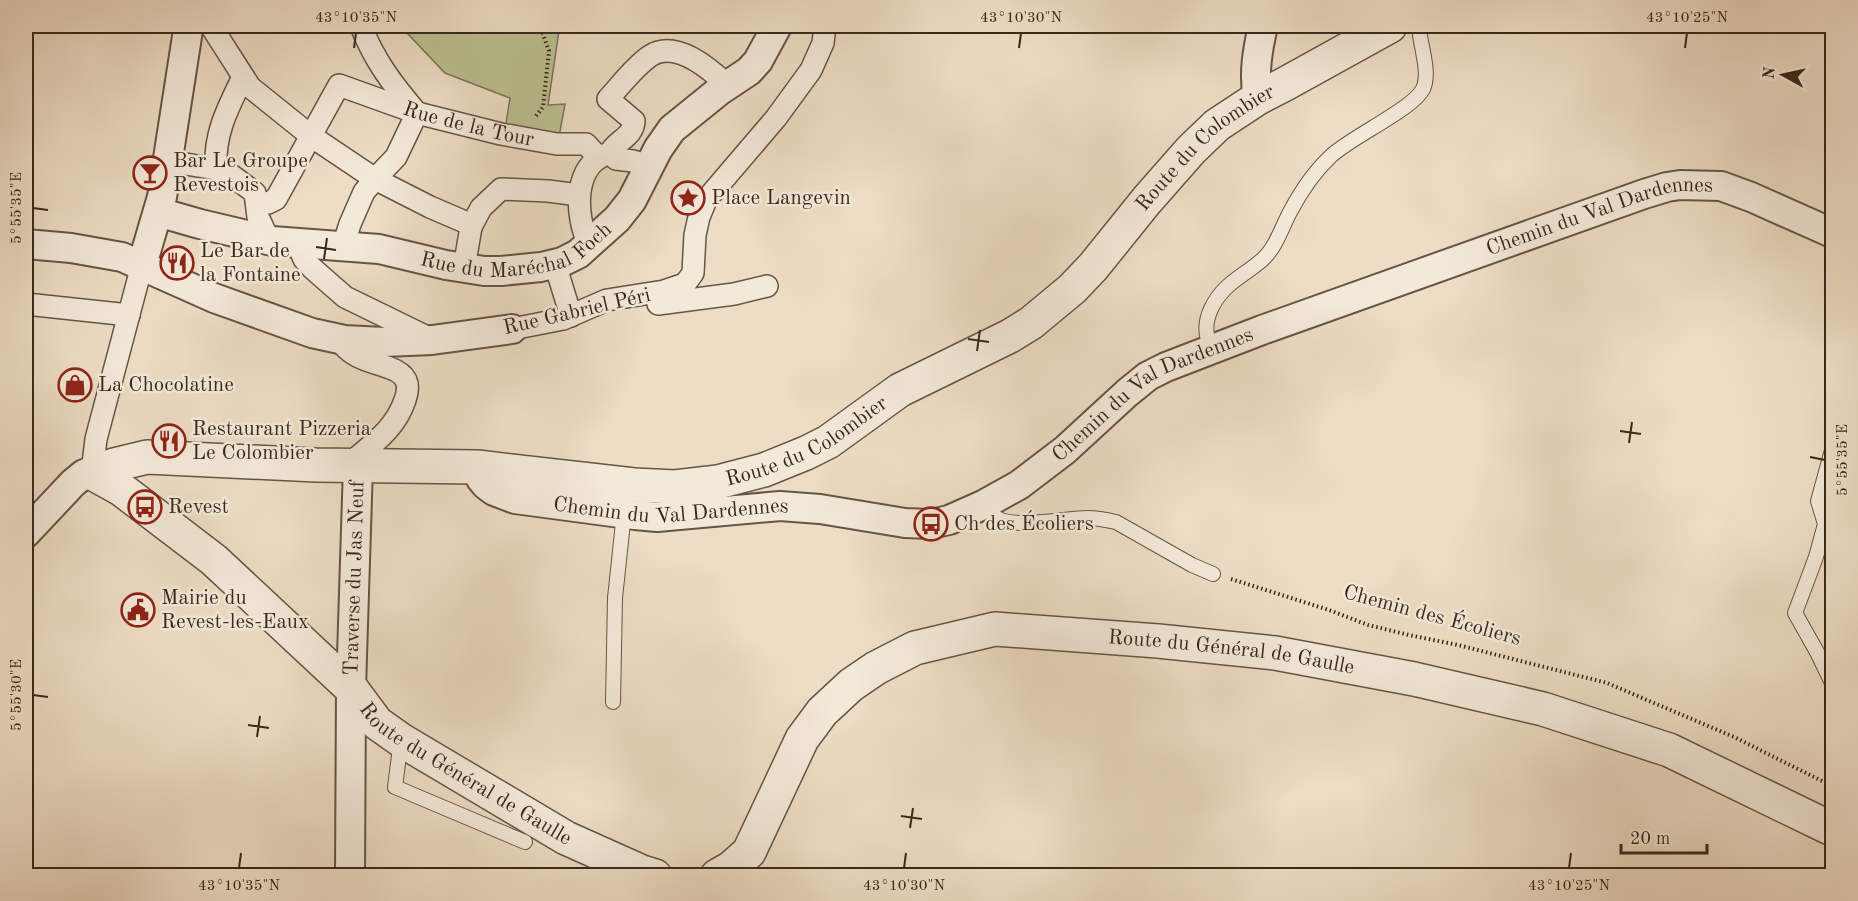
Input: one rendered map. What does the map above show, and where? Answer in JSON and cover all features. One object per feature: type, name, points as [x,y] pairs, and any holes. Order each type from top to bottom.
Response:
[{"type":"street","points":[[342,246],[357,207],[375,178],[396,157],[417,113],[392,84],[370,50],[361,26]]},
{"type":"street","name":"Rue du Maréchal Foch","points":[[158,212],[269,240],[380,249],[464,268],[501,271],[555,264],[578,255],[626,210],[644,181],[658,149],[672,129],[727,85],[749,71],[758,61],[777,26]]},
{"type":"street","name":"Rue Gabriel Péri","points":[[26,244],[71,248],[122,257],[214,297],[312,333],[339,339],[384,342],[432,340],[512,329],[571,316],[607,300],[678,288],[690,279],[694,267],[697,226],[706,200],[776,118],[811,70],[823,43],[825,26]]},
{"type":"street","points":[[1258,98],[1256,89],[1258,47],[1263,26]]},
{"type":"street","points":[[198,27],[239,70],[250,87],[311,136],[375,178],[471,227]]},
{"type":"street","points":[[26,533],[73,483],[84,474],[92,472],[129,315],[158,212],[167,161],[198,27]]},
{"type":"street","name":"Route du Colombier","points":[[92,472],[147,457],[353,466],[477,467],[634,485],[689,486],[740,477],[764,470],[806,453],[842,434],[900,390],[1031,323],[1072,290],[1094,267],[1191,150],[1217,125],[1258,98],[1285,84],[1405,30]]},
{"type":"street","points":[[590,244],[582,226],[579,195],[584,177],[590,167],[631,132],[634,121],[608,99],[643,62],[658,52],[680,53],[691,58],[727,85]]},
{"type":"street","points":[[216,169],[216,154],[224,116],[239,70]]},
{"type":"street","name":"Rue de la Tour","points":[[311,136],[339,85],[417,113],[512,136],[557,144],[586,144],[616,159],[650,166]]},
{"type":"street","points":[[257,203],[268,203],[276,199],[311,136]]},
{"type":"street","points":[[167,161],[216,169],[250,189],[255,193],[258,217],[269,240]]},
{"type":"street","name":"Chemin du Val Dardennes","points":[[477,467],[486,485],[502,495],[515,499],[624,513],[657,517],[780,506],[820,509],[905,523],[931,524],[949,520],[1019,485],[1065,450],[1148,376],[1166,367],[1416,274],[1667,187],[1694,184],[1721,186],[1833,233]]},
{"type":"street","points":[[464,268],[471,227],[481,208],[501,189],[548,190],[579,195]]},
{"type":"street","points":[[297,243],[304,259],[312,268],[345,297],[432,340]]},
{"type":"street","points":[[555,264],[571,316]]},
{"type":"street","points":[[607,300],[629,304],[659,304],[734,294],[767,286]]},
{"type":"street","points":[[26,304],[129,315]]},
{"type":"street","points":[[339,339],[342,346],[353,355],[402,373],[409,386],[398,419],[353,466]]},
{"type":"street","name":"Traverse du Jas Neuf","points":[[350,876],[353,466]]},
{"type":"street","name":"Route du Général de Gaulle","points":[[92,472],[121,489],[214,560],[351,688],[378,723],[401,740],[566,838],[655,876]]},
{"type":"street","name":"Route du Général de Gaulle","points":[[717,876],[731,868],[749,852],[802,739],[822,712],[851,685],[876,668],[915,648],[995,629],[1158,641],[1275,653],[1414,679],[1543,709],[1669,750],[1833,829]]},
{"type":"lane","points":[[1210,349],[1206,334],[1210,310],[1227,285],[1264,258],[1301,194],[1330,157],[1349,142],[1411,103],[1422,90],[1426,77],[1405,30]]},
{"type":"lane","points":[[1833,450],[1818,501],[1825,524],[1816,557],[1795,613],[1833,683]]},
{"type":"lane","points":[[985,504],[997,518],[1018,523],[1086,518],[1116,522],[1192,565],[1213,574]]},
{"type":"lane","points":[[613,702],[615,598],[624,513]]},
{"type":"lane","points":[[401,740],[395,787],[525,842]]},
{"type":"path","points":[[512,136],[515,114],[536,117],[543,107],[549,51],[540,26]]},
{"type":"path","name":"Chemin des Écoliers","points":[[1213,574],[1300,600],[1368,625],[1607,683],[1734,737],[1833,786]]},
{"type":"green space","points":[[404,26],[562,26],[559,31],[548,105],[565,104],[559,137],[505,130],[510,98],[445,73],[408,34]]},
{"type":"place","name":"Bar Le Groupe Revestois","points":[[150,173]]},
{"type":"place","name":"Place Langevin","points":[[688,198]]},
{"type":"place","name":"Le Bar de la Fontaine","points":[[177,263]]},
{"type":"place","name":"La Chocolatine","points":[[75,385]]},
{"type":"place","name":"Restaurant Pizzeria Le Colombier","points":[[169,441]]},
{"type":"place","name":"Revest","points":[[145,507]]},
{"type":"place","name":"Ch des Écoliers","points":[[931,524]]},
{"type":"place","name":"Mairie du Revest-les-Eaux","points":[[138,610]]}]
